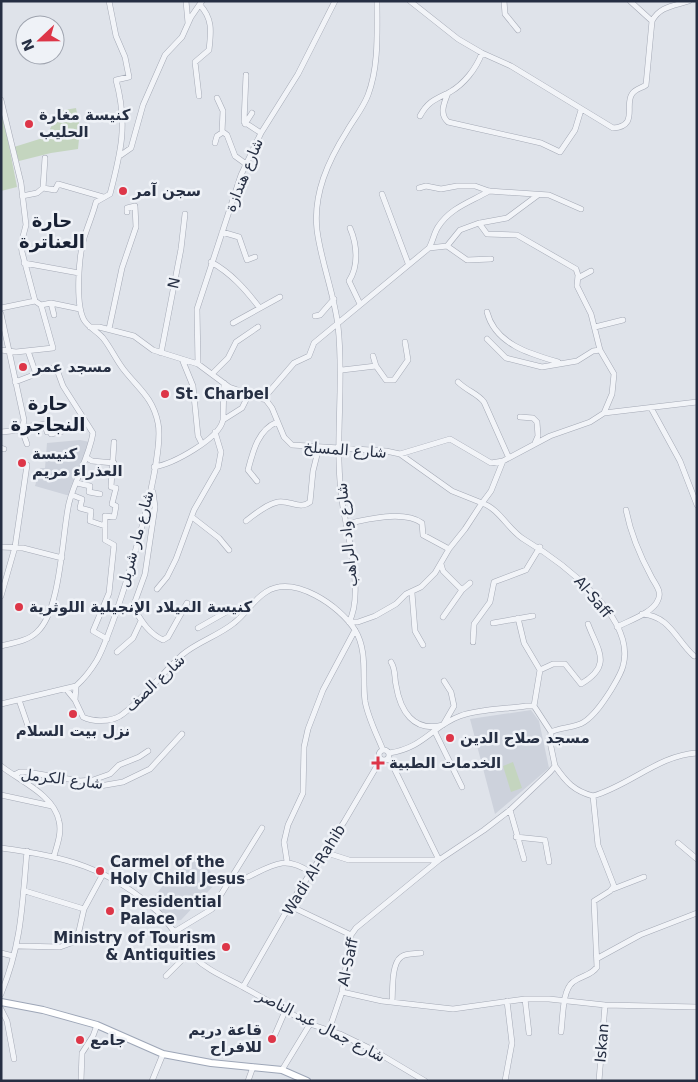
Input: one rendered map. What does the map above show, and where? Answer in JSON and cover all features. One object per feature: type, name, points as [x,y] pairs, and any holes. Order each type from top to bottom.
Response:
[{"type":"main road","points":[[1,1002],[43,1010],[97,1025],[162,1054],[187,1060],[282,1070],[307,1081]]},
{"type":"street","points":[[41,305],[51,303],[80,310],[80,273],[84,238],[96,202],[110,194],[121,155],[122,103],[116,80],[129,77],[126,57],[116,36],[109,1]]},
{"type":"street","points":[[186,1],[188,24]]},
{"type":"street","name":"شارع هندازة","points":[[198,364],[196,309],[246,164],[261,133],[298,74],[335,1]]},
{"type":"street","name":"شارع واد الراهب","points":[[349,622],[353,616],[354,576],[342,504],[339,448],[342,370],[334,299],[317,232],[316,203],[331,159],[363,104],[370,88],[376,45],[377,1]]},
{"type":"street","points":[[410,1],[458,39],[482,53],[511,66],[613,128],[621,126],[628,119],[631,114],[630,98],[633,93],[646,85],[652,21],[663,1]]},
{"type":"street","points":[[504,1],[505,14],[518,30]]},
{"type":"street","points":[[630,1],[652,21]]},
{"type":"street","points":[[659,10],[689,1]]},
{"type":"street","points":[[121,155],[131,148],[142,105],[165,55],[182,36],[201,3],[210,18],[212,31],[209,50],[195,62],[199,96]]},
{"type":"street","points":[[420,116],[427,104],[448,93],[469,76],[478,65],[482,53]]},
{"type":"street","points":[[246,75],[243,117],[245,124],[261,133]]},
{"type":"street","points":[[448,93],[443,110],[444,118],[448,122],[541,143],[560,152],[576,130],[581,110]]},
{"type":"street","points":[[214,143],[217,136],[222,132],[223,111],[217,98]]},
{"type":"street","points":[[1,100],[20,176],[26,224],[22,244],[24,263],[36,301],[41,305],[52,348],[16,352],[1,350]]},
{"type":"street","points":[[245,124],[252,113]]},
{"type":"street","points":[[222,132],[227,135],[235,156],[246,164]]},
{"type":"street","points":[[22,196],[37,193],[43,188],[45,158]]},
{"type":"street","points":[[43,188],[55,190],[58,184],[103,197]]},
{"type":"street","points":[[419,188],[426,186],[441,190],[457,186],[475,186],[490,191],[549,195],[581,209]]},
{"type":"street","points":[[429,248],[439,226],[447,216],[458,207],[490,191]]},
{"type":"street","points":[[382,194],[408,263]]},
{"type":"street","points":[[447,246],[460,230],[479,223],[507,218],[538,195]]},
{"type":"street","points":[[109,329],[122,268],[136,227],[135,206],[127,208],[127,212]]},
{"type":"street","name":"N","points":[[161,353],[181,249],[185,214]]},
{"type":"street","points":[[479,223],[489,235],[510,234],[531,242],[550,256],[576,269],[577,286],[595,327],[600,350],[609,363],[614,378],[611,400],[604,414]]},
{"type":"street","points":[[350,228],[355,238],[356,256],[353,275],[349,281],[360,304]]},
{"type":"street","points":[[222,232],[239,237],[248,260],[255,257]]},
{"type":"street","points":[[90,327],[109,329],[134,336],[161,353],[198,364],[213,373],[224,383],[248,396],[263,399],[294,363],[309,356],[314,343],[338,325],[360,304],[384,287],[408,263],[429,248],[447,246],[467,260],[491,259]]},
{"type":"street","points":[[211,262],[223,269],[244,288],[259,307]]},
{"type":"street","points":[[24,263],[80,273]]},
{"type":"street","points":[[578,278],[591,271]]},
{"type":"street","points":[[234,323],[259,307],[280,297]]},
{"type":"street","points":[[315,316],[320,315],[334,299]]},
{"type":"street","points":[[1,308],[36,301]]},
{"type":"street","points":[[51,303],[54,316]]},
{"type":"street","name":"شارع مار شربل","points":[[76,686],[84,679],[97,660],[107,638],[130,567],[152,479],[160,435],[151,400],[124,370],[102,337],[90,327],[80,310]]},
{"type":"street","points":[[487,312],[494,329],[501,338],[528,352],[561,363]]},
{"type":"street","points":[[1,314],[24,420],[22,428],[27,444]]},
{"type":"street","points":[[595,327],[624,320]]},
{"type":"street","points":[[213,373],[228,358],[236,342],[258,327]]},
{"type":"street","points":[[487,339],[506,358],[542,367],[577,361],[593,351],[600,350]]},
{"type":"street","points":[[373,356],[376,366],[386,380],[394,380],[408,360],[405,342]]},
{"type":"street","points":[[28,351],[36,374]]},
{"type":"street","points":[[182,359],[193,386],[198,436],[202,444]]},
{"type":"street","points":[[342,370],[376,366]]},
{"type":"street","points":[[1,646],[19,642],[38,632],[48,613],[57,585],[72,496],[87,458],[93,433],[63,386],[56,368],[15,382]]},
{"type":"street","points":[[458,382],[469,392],[479,396],[484,402],[508,456]]},
{"type":"street","points":[[154,467],[173,462],[202,444],[220,429],[223,420],[224,383]]},
{"type":"street","points":[[223,420],[242,408],[248,396]]},
{"type":"street","name":"شارع المسلخ","points":[[263,399],[269,403],[284,437],[292,445],[400,454],[452,491],[482,503]]},
{"type":"street","points":[[435,573],[449,549],[466,529],[491,491],[503,461],[508,456],[590,422],[604,414],[697,402]]},
{"type":"street","points":[[651,408],[680,461],[697,505]]},
{"type":"street","points":[[520,417],[532,418],[537,422],[538,429],[534,444]]},
{"type":"street","points":[[1,432],[45,424],[47,432],[50,430],[51,434],[79,427],[76,421]]},
{"type":"street","points":[[256,481],[248,470],[255,448],[262,430],[277,422]]},
{"type":"street","points":[[157,589],[167,577],[209,480],[218,468],[221,452],[215,432]]},
{"type":"street","points":[[400,454],[450,439],[491,463],[503,461]]},
{"type":"street","points":[[107,638],[93,631],[109,593],[114,545],[106,540],[105,516],[114,517],[116,506],[112,504],[116,488],[111,487],[114,442]]},
{"type":"street","points":[[246,521],[275,503],[285,502],[301,506],[310,502],[318,447]]},
{"type":"street","points":[[87,458],[92,461],[114,463]]},
{"type":"street","points":[[1,596],[15,547],[27,465]]},
{"type":"street","points":[[152,479],[152,496],[155,507],[145,574],[133,607],[141,621],[153,634],[163,640],[168,638],[187,603]]},
{"type":"street","points":[[77,483],[90,486],[89,492],[100,494]]},
{"type":"street","points":[[690,487],[697,484]]},
{"type":"street","points":[[72,496],[82,498],[80,508],[91,511],[90,522],[105,526]]},
{"type":"street","name":"Al-Saff","points":[[482,503],[490,506],[520,536],[556,558],[593,593],[607,610],[617,627],[624,658],[623,667],[612,688],[586,721],[551,732]]},
{"type":"street","points":[[617,627],[658,602],[659,592],[637,551],[626,510]]},
{"type":"street","points":[[192,517],[219,538],[229,550]]},
{"type":"street","points":[[346,524],[380,517],[416,518],[422,523],[422,535],[449,549]]},
{"type":"street","points":[[1,547],[15,547],[62,558]]},
{"type":"street","points":[[473,642],[474,624],[490,602],[494,582],[526,570],[540,548]]},
{"type":"street","points":[[441,561],[442,570],[462,590]]},
{"type":"street","points":[[349,622],[358,622],[375,616],[396,604],[406,594],[412,593],[435,573],[442,570]]},
{"type":"street","points":[[443,617],[462,590],[470,583]]},
{"type":"street","name":"شارع الصف","points":[[74,700],[78,711],[88,720],[108,720],[119,717],[184,654],[226,629],[264,593],[276,587],[296,587],[316,597],[349,622]]},
{"type":"street","points":[[412,593],[415,631],[423,645]]},
{"type":"street","points":[[198,628],[228,611],[246,610]]},
{"type":"street","points":[[640,614],[654,617],[670,627],[694,656]]},
{"type":"street","points":[[493,623],[532,616]]},
{"type":"street","points":[[518,618],[524,644],[540,670],[534,706],[551,732],[550,742],[555,766],[569,786],[579,793],[593,796],[626,783],[673,757],[697,753]]},
{"type":"street","points":[[117,652],[133,638],[141,621]]},
{"type":"street","points":[[324,852],[349,860],[439,860],[387,754],[365,700],[363,655],[360,638],[349,622]]},
{"type":"street","points":[[540,670],[553,664],[565,664],[581,684],[594,674],[598,669],[601,656],[588,624]]},
{"type":"street","points":[[287,861],[284,842],[288,825],[303,792],[304,747],[308,729],[323,690],[355,630]]},
{"type":"street","points":[[391,662],[396,671],[396,687],[409,719],[430,727],[442,725],[460,716],[534,706]]},
{"type":"street","points":[[387,754],[411,747],[435,732],[442,725],[454,706],[451,692],[444,681]]},
{"type":"street","points":[[1,704],[76,686],[74,700]]},
{"type":"street","points":[[66,689],[74,700]]},
{"type":"street","points":[[19,700],[28,726],[38,734]]},
{"type":"street","points":[[435,732],[462,787]]},
{"type":"street","name":"شارع الكرمل","points":[[14,775],[20,772],[80,781],[93,780],[100,786],[112,785],[150,769],[182,734]]},
{"type":"street","points":[[93,780],[110,774],[119,765],[139,758],[148,751]]},
{"type":"street","name":"Wadi Al-Rahib","points":[[247,981],[310,872],[381,759],[380,754],[387,754]]},
{"type":"street","points":[[381,759],[385,760],[387,754]]},
{"type":"street","points":[[1,766],[52,806],[59,821],[59,834],[54,856]]},
{"type":"street","name":"Al-Saff","points":[[330,1030],[342,992],[351,935],[356,928],[439,860],[510,810],[555,766]]},
{"type":"street","points":[[1,795],[52,806]]},
{"type":"street","points":[[593,796],[598,845],[612,880],[613,889]]},
{"type":"street","points":[[510,810],[516,837],[524,859]]},
{"type":"street","points":[[174,932],[212,909],[262,828]]},
{"type":"street","points":[[516,837],[545,840],[549,862]]},
{"type":"street","points":[[678,843],[697,859]]},
{"type":"street","name":"شارع جمال عبد الناصر","points":[[1,848],[54,856],[76,862],[103,874],[137,894],[159,913],[190,952],[210,969],[286,1009],[310,1024],[330,1030],[373,1050],[425,1081]]},
{"type":"street","points":[[1,994],[18,946],[26,891],[27,851]]},
{"type":"street","points":[[248,877],[287,861],[310,872]]},
{"type":"street","points":[[18,946],[60,947],[74,942],[80,931],[84,909],[103,874]]},
{"type":"street","points":[[561,1032],[567,989],[571,983],[593,973],[598,958],[594,900],[613,889],[644,877]]},
{"type":"street","points":[[26,891],[84,909]]},
{"type":"street","points":[[290,906],[351,935]]},
{"type":"street","points":[[598,958],[640,935],[697,913]]},
{"type":"street","points":[[166,976],[190,952]]},
{"type":"street","points":[[1,953],[13,956]]},
{"type":"street","points":[[392,1002],[395,969],[399,958],[403,955],[420,953]]},
{"type":"street","name":"شارع جمال عبد الناصر","points":[[243,987],[247,981]]},
{"type":"street","points":[[342,992],[392,1002],[453,1009],[525,999],[566,1000],[606,1005],[697,1007]]},
{"type":"street","points":[[525,999],[529,1033]]},
{"type":"street","points":[[505,1081],[512,1043],[508,1001]]},
{"type":"street","name":"Iskan","points":[[599,1081],[606,1005]]},
{"type":"street","points":[[1,1008],[7,1021],[14,1059]]},
{"type":"street","points":[[273,1039],[286,1009]]},
{"type":"street","points":[[282,1070],[310,1024]]},
{"type":"street","points":[[81,1081],[82,1053],[93,1036],[97,1025]]},
{"type":"street","points":[[152,1081],[162,1054]]},
{"type":"street","points":[[248,1081],[253,1068]]},
{"type":"shaded area","points":[[80,440],[90,442],[70,496],[35,486],[40,468],[45,468],[47,443]]},
{"type":"shaded area","points":[[531,710],[539,721],[549,768],[495,814],[470,719]]},
{"type":"shaded area","points":[[198,856],[218,881],[181,920],[172,921],[150,902],[184,859]]},
{"type":"green space","points":[[1,104],[17,187],[1,191]]},
{"type":"green space","points":[[76,108],[80,129],[78,149],[19,161],[14,147],[46,137],[59,111]]},
{"type":"green space","points":[[513,762],[522,788],[511,792],[503,766]]},
{"type":"place","name":"كنيسة مغارة الحليب","points":[[29,124]]},
{"type":"place","name":"سجن آمر","points":[[123,191]]},
{"type":"place","name":"مسجد عمر","points":[[23,367]]},
{"type":"place","name":"St. Charbel","points":[[165,394]]},
{"type":"place","name":"كنيسة العذراء مريم","points":[[22,463]]},
{"type":"place","name":"كنيسة الميلاد الإنجيلية اللوثرية","points":[[19,607]]},
{"type":"place","name":"نزل بيت السلام","points":[[73,714]]},
{"type":"place","name":"مسجد صلاح الدين","points":[[450,738]]},
{"type":"place","name":"الخدمات الطبية","points":[[378,763]]},
{"type":"place","name":"Carmel of the Holy Child Jesus","points":[[100,871]]},
{"type":"place","name":"Presidential Palace","points":[[110,911]]},
{"type":"place","name":"Ministry of Tourism & Antiquities","points":[[226,947]]},
{"type":"place","name":"قاعة دريم للافراح","points":[[272,1039]]},
{"type":"place","name":"جامع","points":[[80,1040]]},
{"type":"district","name":"حارة العناترة","points":[[52,231]]},
{"type":"district","name":"حارة النجاجرة","points":[[48,414]]}]
